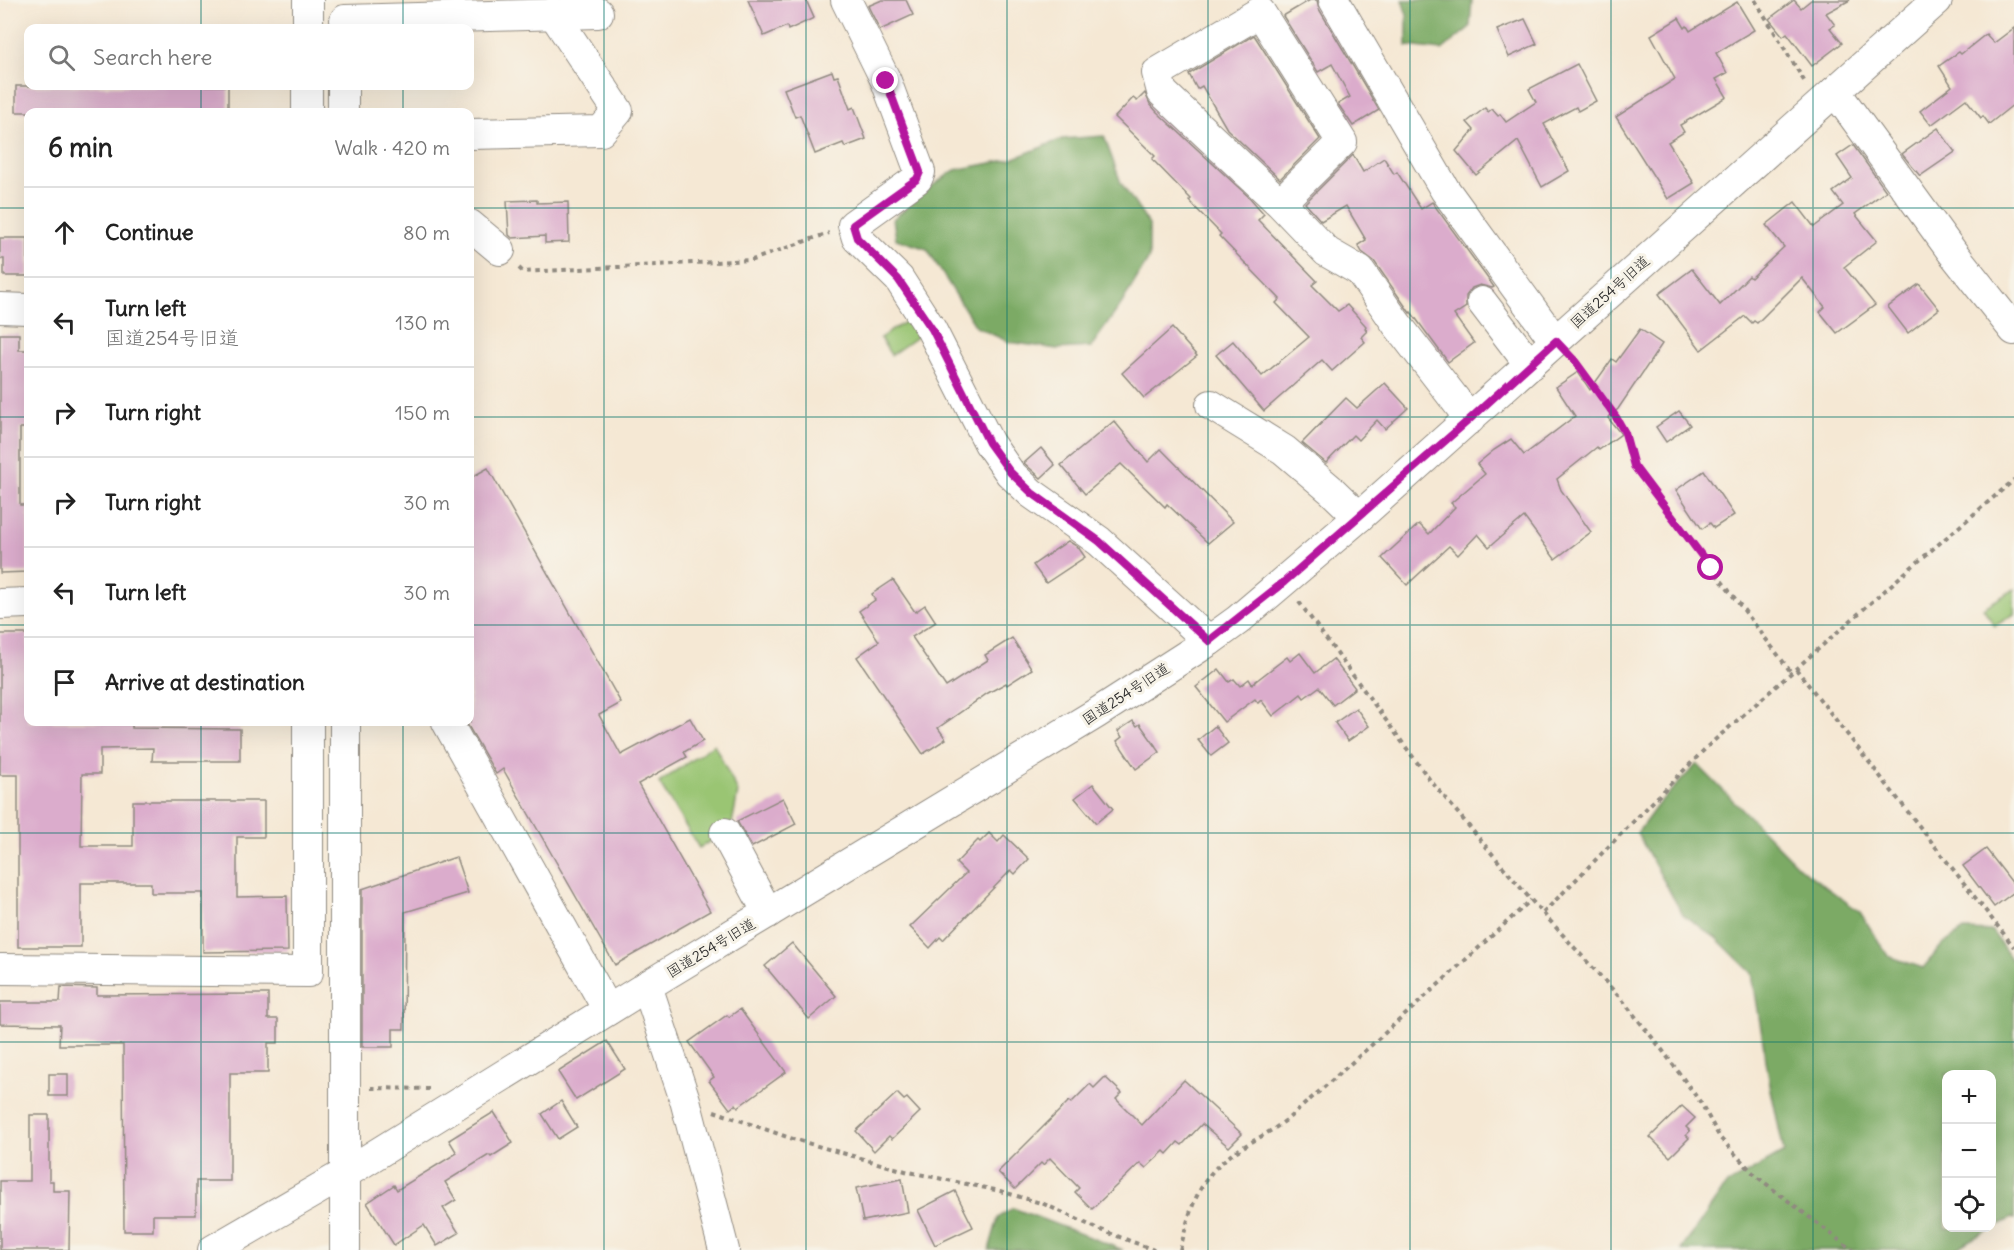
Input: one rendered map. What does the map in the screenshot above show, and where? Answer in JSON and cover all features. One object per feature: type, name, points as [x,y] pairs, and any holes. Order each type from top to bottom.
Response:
[{"type":"street","points":[[308,0],[308,24]]},
{"type":"street","points":[[846,0],[886,81],[920,172],[917,179],[853,225],[857,238],[898,279],[932,329],[989,443],[1010,472],[1032,493],[1099,541],[1209,641]]},
{"type":"street","points":[[1334,0],[1445,190],[1556,341]]},
{"type":"street","name":"国道254号旧道","points":[[213,1250],[346,1173],[647,986],[1098,713],[1209,641],[1284,582],[1359,517],[1936,0]]},
{"type":"street","points":[[1280,202],[1342,142],[1271,6],[1157,73],[1162,92],[1280,202],[1327,252],[1360,271],[1396,323],[1470,419]]},
{"type":"street","points":[[345,16],[598,13]]},
{"type":"street","points":[[474,134],[601,131],[618,111],[553,14]]},
{"type":"street","points":[[307,108],[308,90]]},
{"type":"street","points":[[343,90],[343,108]]},
{"type":"street","points":[[1827,98],[2014,330]]},
{"type":"street","points":[[474,228],[500,250]]},
{"type":"street","points":[[1482,302],[1530,364]]},
{"type":"street","points":[[0,308],[24,309]]},
{"type":"street","points":[[1211,405],[1284,450],[1359,517]]},
{"type":"street","points":[[0,604],[24,603]]},
{"type":"street","points":[[0,969],[308,972],[308,726]]},
{"type":"street","points":[[345,726],[345,1250]]},
{"type":"street","points":[[449,726],[608,1010]]},
{"type":"street","points":[[725,833],[768,913]]},
{"type":"street","points":[[647,986],[685,1100],[724,1250]]},
{"type":"path","points":[[1755,0],[1827,98]]},
{"type":"path","points":[[500,250],[523,272],[752,260],[853,225]]},
{"type":"path","points":[[1556,341],[1575,361],[1625,433],[1634,466],[2014,947]]},
{"type":"path","points":[[1543,913],[1708,746],[2014,480]]},
{"type":"path","points":[[1284,582],[1430,780],[1531,900],[1636,1017],[1701,1103],[1720,1138],[1756,1176],[1852,1250]]},
{"type":"path","points":[[1180,1250],[1189,1210],[1203,1184],[1226,1158],[1278,1127],[1531,900]]},
{"type":"path","points":[[346,1087],[435,1089]]},
{"type":"path","points":[[685,1100],[793,1139],[909,1172],[1000,1191],[1044,1204],[1154,1250]]},
{"type":"green space","points":[[1402,0],[1472,0],[1470,27],[1442,50],[1407,46],[1407,15]]},
{"type":"green space","points":[[1104,136],[1121,183],[1149,225],[1149,258],[1122,303],[1091,347],[1057,349],[1009,342],[976,327],[927,249],[896,239],[893,219],[955,170],[1012,159],[1062,139]]},
{"type":"green space","points":[[914,316],[925,331],[891,355],[880,338]]},
{"type":"green space","points":[[2014,589],[2014,614],[1995,626],[1983,608]]},
{"type":"green space","points":[[714,744],[738,792],[731,829],[699,848],[659,783]]},
{"type":"green space","points":[[1697,764],[1799,867],[1860,912],[1888,956],[1923,968],[1942,945],[1964,930],[1992,931],[2014,963],[2014,1219],[1996,1226],[1996,1070],[1942,1070],[1942,1232],[1985,1232],[1954,1250],[1681,1250],[1726,1185],[1784,1152],[1770,1085],[1752,973],[1716,938],[1683,915],[1637,833],[1659,803]]},
{"type":"green space","points":[[1013,1208],[1123,1250],[989,1250],[998,1218]]},
{"type":"building","points":[[748,0],[806,0],[814,18],[788,30],[787,26],[764,36]]},
{"type":"building","points":[[882,0],[906,0],[913,15],[880,30],[868,6]]},
{"type":"building","points":[[1310,0],[1317,0],[1319,9],[1379,110],[1353,126],[1338,104],[1350,97],[1332,64],[1318,72],[1283,16]]},
{"type":"building","points":[[1794,0],[1801,8],[1811,0],[1850,0],[1826,13],[1835,25],[1830,28],[1842,43],[1812,66],[1787,33],[1783,36],[1769,19]]},
{"type":"building","points":[[1737,2],[1754,30],[1716,53],[1727,73],[1716,79],[1727,97],[1680,125],[1684,132],[1668,142],[1694,183],[1668,199],[1616,117],[1675,79],[1651,35],[1679,18],[1685,28],[1687,26],[1690,31]]},
{"type":"building","points":[[1525,19],[1537,44],[1509,57],[1497,30]]},
{"type":"building","points":[[2014,28],[2014,104],[1989,124],[1983,116],[1981,118],[1966,99],[1931,125],[1920,111],[1952,86],[1939,66],[1959,52],[1961,54],[1986,34],[1994,43]]},
{"type":"building","points":[[1254,35],[1320,139],[1280,179],[1227,129],[1202,86],[1197,89],[1189,74]]},
{"type":"building","points":[[1577,64],[1596,101],[1578,111],[1576,107],[1544,124],[1569,171],[1542,187],[1518,141],[1476,175],[1456,151],[1474,130],[1467,122],[1485,108],[1488,112],[1492,109],[1498,116],[1500,114],[1506,122],[1536,102],[1529,89]]},
{"type":"building","points":[[832,71],[834,77],[838,76],[850,109],[854,107],[866,139],[845,147],[843,143],[815,154],[800,115],[795,117],[784,89]]},
{"type":"building","points":[[16,86],[24,86],[24,90],[228,90],[228,108],[24,108],[24,112],[16,112]]},
{"type":"building","points":[[1145,93],[1157,112],[1250,198],[1264,214],[1258,220],[1317,281],[1312,285],[1338,311],[1347,305],[1366,326],[1367,331],[1361,337],[1365,342],[1332,371],[1322,360],[1264,411],[1216,355],[1233,341],[1262,376],[1309,337],[1276,303],[1280,299],[1219,236],[1221,234],[1189,201],[1191,199],[1152,159],[1155,156],[1115,117],[1133,98],[1137,101]]},
{"type":"building","points":[[1938,128],[1955,152],[1920,176],[1902,154]]},
{"type":"building","points":[[1853,145],[1886,191],[1855,214],[1877,241],[1844,267],[1875,305],[1837,333],[1820,312],[1825,307],[1802,278],[1757,323],[1754,321],[1752,323],[1745,316],[1701,350],[1659,294],[1692,269],[1720,305],[1749,276],[1751,278],[1784,247],[1766,225],[1795,202],[1814,227],[1843,205],[1833,192],[1852,178],[1837,156]]},
{"type":"building","points":[[1353,155],[1363,172],[1384,158],[1394,174],[1397,172],[1421,209],[1432,202],[1494,287],[1480,285],[1472,288],[1466,296],[1466,307],[1454,315],[1474,343],[1448,362],[1374,261],[1362,252],[1358,245],[1366,240],[1346,206],[1321,221],[1305,203]]},
{"type":"building","points":[[537,200],[537,203],[568,202],[569,242],[545,243],[545,236],[512,238],[509,235],[507,201]]},
{"type":"building","points":[[0,238],[24,238],[24,276],[4,276],[4,259],[0,259]]},
{"type":"building","points":[[1919,284],[1939,309],[1908,333],[1888,307]]},
{"type":"building","points":[[1172,328],[1197,356],[1144,398],[1122,373]]},
{"type":"building","points":[[1640,329],[1662,344],[1618,409],[1608,418],[1621,434],[1599,450],[1597,447],[1557,479],[1561,490],[1591,532],[1555,559],[1524,517],[1489,547],[1478,534],[1458,555],[1449,546],[1407,585],[1382,558],[1419,524],[1429,534],[1455,507],[1451,503],[1485,474],[1477,464],[1494,450],[1511,439],[1524,455],[1575,416],[1556,387],[1578,372],[1590,390],[1612,359],[1616,362]]},
{"type":"building","points":[[0,334],[19,334],[19,350],[24,350],[24,428],[20,428],[20,505],[24,505],[24,572],[0,573]]},
{"type":"building","points":[[1385,383],[1408,408],[1385,429],[1377,420],[1358,440],[1353,435],[1326,463],[1302,443],[1346,398],[1357,408]]},
{"type":"building","points":[[1679,411],[1690,425],[1666,442],[1656,427]]},
{"type":"building","points":[[1114,421],[1148,462],[1161,449],[1233,522],[1208,543],[1167,504],[1165,507],[1121,464],[1085,494],[1061,465]]},
{"type":"building","points":[[1041,448],[1055,465],[1041,478],[1024,463]]},
{"type":"building","points":[[488,468],[621,703],[599,715],[621,755],[690,718],[703,741],[684,752],[687,757],[638,784],[710,911],[615,965],[503,769],[496,774],[468,726],[474,726],[474,476]]},
{"type":"building","points":[[1704,471],[1734,515],[1714,528],[1710,523],[1702,529],[1676,490]]},
{"type":"building","points":[[1068,541],[1078,547],[1085,557],[1046,583],[1033,565]]},
{"type":"building","points":[[893,580],[915,612],[925,605],[936,622],[912,637],[946,687],[988,660],[985,655],[1012,638],[1032,669],[1007,685],[1006,683],[988,693],[938,728],[946,739],[923,754],[857,657],[879,641],[859,611],[875,600],[872,594]]},
{"type":"building","points":[[0,634],[24,634],[24,726],[240,729],[240,761],[152,761],[153,748],[100,749],[100,774],[82,774],[81,846],[133,846],[133,801],[264,801],[264,837],[237,837],[237,897],[287,896],[288,951],[203,952],[203,893],[151,893],[151,883],[81,883],[81,947],[18,947],[18,775],[0,775]]},
{"type":"building","points":[[1300,653],[1315,673],[1333,659],[1355,688],[1333,705],[1319,687],[1304,698],[1301,694],[1273,716],[1261,700],[1258,703],[1255,699],[1224,722],[1196,687],[1219,669],[1229,682],[1234,679],[1240,686],[1249,679],[1252,684],[1287,657],[1290,661]]},
{"type":"building","points":[[1356,708],[1369,726],[1348,741],[1335,723]]},
{"type":"building","points":[[1133,721],[1137,726],[1140,724],[1160,752],[1136,769],[1117,741],[1122,737],[1118,731]]},
{"type":"building","points":[[1215,726],[1228,743],[1211,756],[1198,740]]},
{"type":"building","points":[[1093,784],[1113,809],[1096,823],[1075,798]]},
{"type":"building","points":[[783,798],[796,824],[752,847],[737,821]]},
{"type":"building","points":[[989,833],[998,842],[1004,835],[1029,859],[1015,874],[1011,870],[943,940],[940,937],[930,948],[910,927],[966,873],[956,863],[978,840],[980,842]]},
{"type":"building","points":[[1986,849],[2014,885],[2014,892],[1994,907],[1963,866]]},
{"type":"building","points":[[456,857],[468,893],[405,912],[404,1029],[393,1029],[393,1047],[362,1047],[362,889]]},
{"type":"building","points":[[792,943],[836,996],[809,1019],[765,966]]},
{"type":"building","points":[[61,987],[97,988],[97,995],[268,994],[268,1019],[278,1019],[278,1043],[268,1043],[268,1073],[230,1073],[230,1181],[196,1181],[196,1215],[153,1215],[153,1231],[124,1231],[123,1045],[59,1045],[60,1025],[0,1024],[0,1002],[60,1002]]},
{"type":"building","points":[[740,1009],[786,1072],[738,1107],[736,1104],[730,1109],[709,1081],[714,1077],[689,1042],[727,1015],[729,1017]]},
{"type":"building","points":[[607,1041],[625,1069],[576,1100],[558,1072]]},
{"type":"building","points":[[49,1074],[68,1074],[68,1096],[49,1096]]},
{"type":"building","points":[[1105,1077],[1122,1093],[1116,1099],[1142,1125],[1184,1080],[1242,1134],[1229,1147],[1202,1124],[1182,1145],[1178,1142],[1167,1154],[1164,1151],[1146,1168],[1140,1163],[1092,1209],[1075,1192],[1079,1188],[1050,1158],[1043,1165],[1041,1163],[1015,1189],[998,1172],[1069,1101],[1071,1103],[1090,1084],[1094,1088]]},
{"type":"building","points":[[897,1093],[904,1100],[907,1098],[920,1112],[892,1139],[889,1136],[874,1151],[856,1131]]},
{"type":"building","points":[[561,1101],[577,1127],[558,1139],[542,1114]]},
{"type":"building","points":[[1682,1106],[1695,1118],[1686,1127],[1690,1131],[1686,1135],[1689,1138],[1670,1157],[1650,1137]]},
{"type":"building","points":[[494,1112],[513,1143],[445,1182],[456,1200],[443,1208],[459,1233],[437,1246],[424,1225],[394,1245],[367,1203],[394,1185],[397,1190],[457,1153],[449,1140]]},
{"type":"building","points":[[30,1115],[49,1115],[49,1181],[53,1181],[53,1191],[70,1191],[69,1250],[0,1250],[0,1181],[30,1181]]},
{"type":"building","points":[[902,1179],[908,1212],[863,1221],[856,1188]]},
{"type":"building","points":[[955,1191],[973,1227],[935,1245],[918,1210]]},
{"type":"route","points":[[886,81],[920,172],[917,179],[853,225],[857,238],[898,279],[932,329],[989,443],[1010,472],[1032,493],[1099,541],[1209,641],[1284,582],[1556,341],[1575,361],[1616,417],[1625,433],[1634,466],[1711,568]]}]
